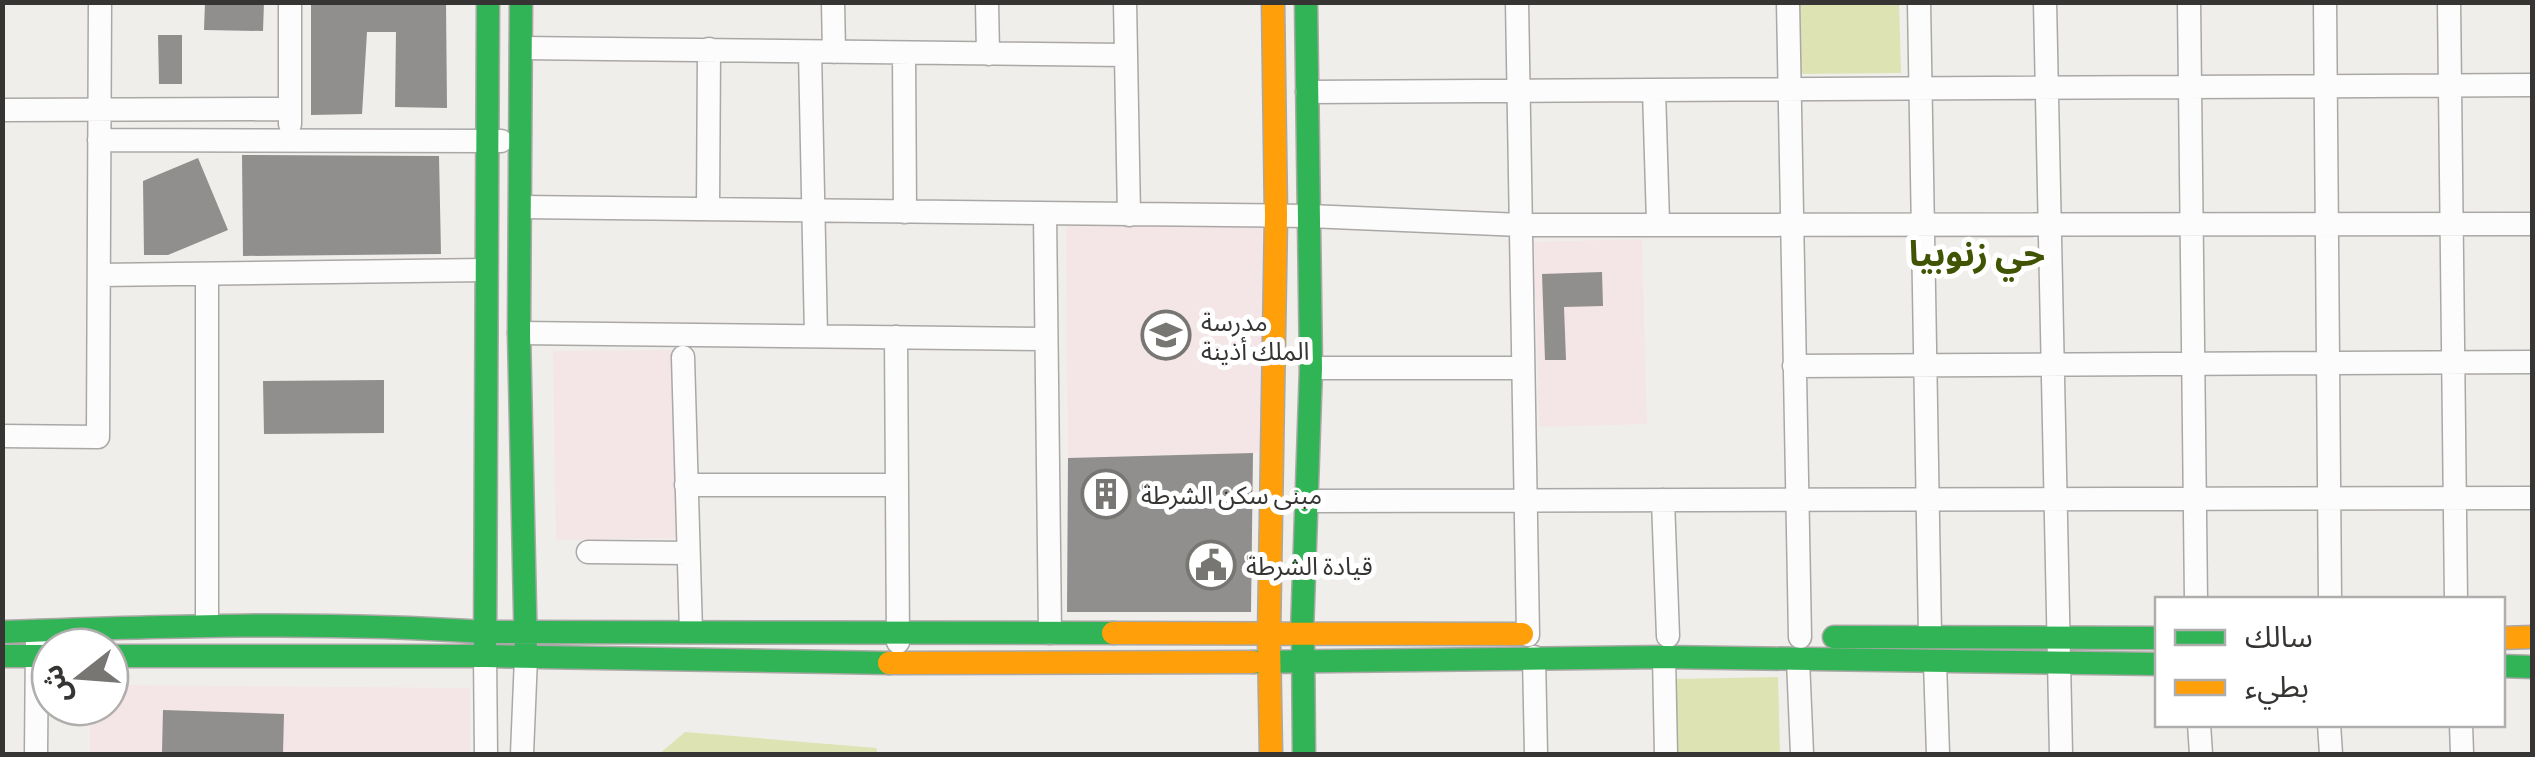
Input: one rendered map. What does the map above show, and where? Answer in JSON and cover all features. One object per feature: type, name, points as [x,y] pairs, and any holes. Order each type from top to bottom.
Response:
[{"type":"main road","points":[[484,644],[488,2]]},
{"type":"main road","points":[[521,2],[519,333],[526,657]]},
{"type":"main road","points":[[1271,754],[1274,2]]},
{"type":"main road","points":[[1304,754],[1302,633],[1311,368],[1306,2]]},
{"type":"main road","points":[[130,635],[206,624],[362,624],[484,644],[526,657],[1270,664],[1531,646]]},
{"type":"main road","points":[[2,632],[30,643]]},
{"type":"main road","points":[[130,655],[484,644],[525,632],[1302,633],[1531,646],[1799,648],[1935,662],[2155,664]]},
{"type":"main road","points":[[1799,648],[1930,636],[2155,638]]},
{"type":"main road","points":[[2505,638],[2532,638]]},
{"type":"main road","points":[[2,656],[30,650]]},
{"type":"main road","points":[[2505,666],[2532,667]]},
{"type":"street","points":[[2,436],[98,437],[100,2]]},
{"type":"street","points":[[290,2],[290,140]]},
{"type":"street","points":[[834,2],[834,52]]},
{"type":"street","points":[[987,2],[988,54]]},
{"type":"street","points":[[1125,2],[1129,215]]},
{"type":"street","points":[[1518,2],[1525,500],[1536,754]]},
{"type":"street","points":[[1788,2],[1802,754]]},
{"type":"street","points":[[1919,2],[1930,636]]},
{"type":"street","points":[[2045,2],[2061,754]]},
{"type":"street","points":[[2188,2],[2196,597]]},
{"type":"street","points":[[2325,2],[2330,597]]},
{"type":"street","points":[[2449,2],[2456,597]]},
{"type":"street","points":[[521,48],[1126,55]]},
{"type":"street","points":[[708,210],[709,49]]},
{"type":"street","points":[[810,52],[816,336]]},
{"type":"street","points":[[904,53],[905,212]]},
{"type":"street","points":[[1307,92],[2532,85]]},
{"type":"street","points":[[1654,90],[1658,222]]},
{"type":"street","points":[[2,110],[290,109]]},
{"type":"street","points":[[100,140],[520,141]]},
{"type":"street","points":[[521,207],[1309,216],[1521,225],[2532,224]]},
{"type":"street","points":[[1045,214],[1050,633]]},
{"type":"street","points":[[99,275],[485,270]]},
{"type":"street","points":[[206,624],[207,274]]},
{"type":"street","points":[[519,333],[1046,338]]},
{"type":"street","points":[[896,337],[897,661]]},
{"type":"street","points":[[683,357],[691,632]]},
{"type":"street","points":[[1794,366],[2532,362]]},
{"type":"street","points":[[1311,368],[1523,368]]},
{"type":"street","points":[[686,485],[896,485]]},
{"type":"street","points":[[1306,501],[2532,498]]},
{"type":"street","points":[[1663,500],[1666,754]]},
{"type":"street","points":[[588,552],[688,553]]},
{"type":"street","points":[[484,644],[486,754]]},
{"type":"street","points":[[522,754],[526,657]]},
{"type":"street","points":[[1935,662],[1938,754]]},
{"type":"street","points":[[36,754],[37,727]]},
{"type":"street","points":[[2199,727],[2201,754]]},
{"type":"street","points":[[2329,727],[2331,754]]},
{"type":"street","points":[[2461,727],[2462,754]]},
{"type":"shaded area","name":"مدرسة الملك أذينة","points":[[1066,214],[1265,217],[1266,453],[1068,458]]},
{"type":"shaded area","points":[[1642,239],[1647,424],[1539,427],[1534,242]]},
{"type":"shaded area","points":[[674,350],[677,538],[556,540],[553,351]]},
{"type":"shaded area","points":[[130,685],[470,688],[470,754],[90,754],[90,727],[130,727]]},
{"type":"green space","points":[[1796,3],[1899,3],[1901,73],[1797,74]]},
{"type":"green space","points":[[1778,677],[1780,754],[1675,754],[1674,679]]},
{"type":"green space","points":[[685,732],[876,748],[878,754],[659,754]]},
{"type":"building","points":[[205,2],[264,2],[263,31],[204,30]]},
{"type":"building","points":[[311,2],[446,2],[447,108],[395,107],[396,32],[367,32],[362,114],[311,115]]},
{"type":"building","points":[[158,35],[182,35],[182,84],[159,84]]},
{"type":"building","points":[[242,155],[439,156],[441,254],[243,256]]},
{"type":"building","points":[[198,158],[228,230],[168,255],[144,255],[143,181]]},
{"type":"building","points":[[1602,272],[1603,306],[1564,307],[1566,360],[1545,360],[1542,274]]},
{"type":"building","points":[[384,380],[384,433],[264,434],[263,381]]},
{"type":"building","points":[[1253,453],[1251,612],[1067,612],[1068,458]]},
{"type":"building","points":[[163,710],[284,714],[283,754],[162,752]]},
{"type":"traffic: fast","points":[[488,2],[485,656],[889,663]]},
{"type":"traffic: fast","points":[[521,2],[519,333],[526,656]]},
{"type":"traffic: fast","points":[[1302,633],[1311,368],[1306,2]]},
{"type":"traffic: fast","points":[[2,632],[183,626],[484,632]]},
{"type":"traffic: fast","points":[[484,632],[1113,633]]},
{"type":"traffic: fast","points":[[1834,637],[2155,638]]},
{"type":"traffic: fast","points":[[1303,639],[1304,754]]},
{"type":"traffic: fast","points":[[2,656],[30,656]]},
{"type":"traffic: fast","points":[[130,656],[485,656]]},
{"type":"traffic: fast","points":[[1253,662],[1664,657],[2155,664]]},
{"type":"traffic: fast","points":[[2505,666],[2532,667]]},
{"type":"traffic: slow","points":[[1269,635],[1276,216],[1273,2]]},
{"type":"traffic: slow","points":[[1113,633],[1522,634]]},
{"type":"traffic: slow","points":[[2505,638],[2532,637]]},
{"type":"traffic: slow","points":[[1269,641],[1271,754]]},
{"type":"traffic: slow","points":[[889,663],[1253,662]]},
{"type":"place","name":"مدرسة الملك أذينة","points":[[1166,335]]},
{"type":"place","name":"مبنى سكن الشرطة","points":[[1106,494]]},
{"type":"place","name":"قيادة الشرطة","points":[[1211,565]]},
{"type":"district","name":"حي زنوبيا","points":[[1977,252]]}]
